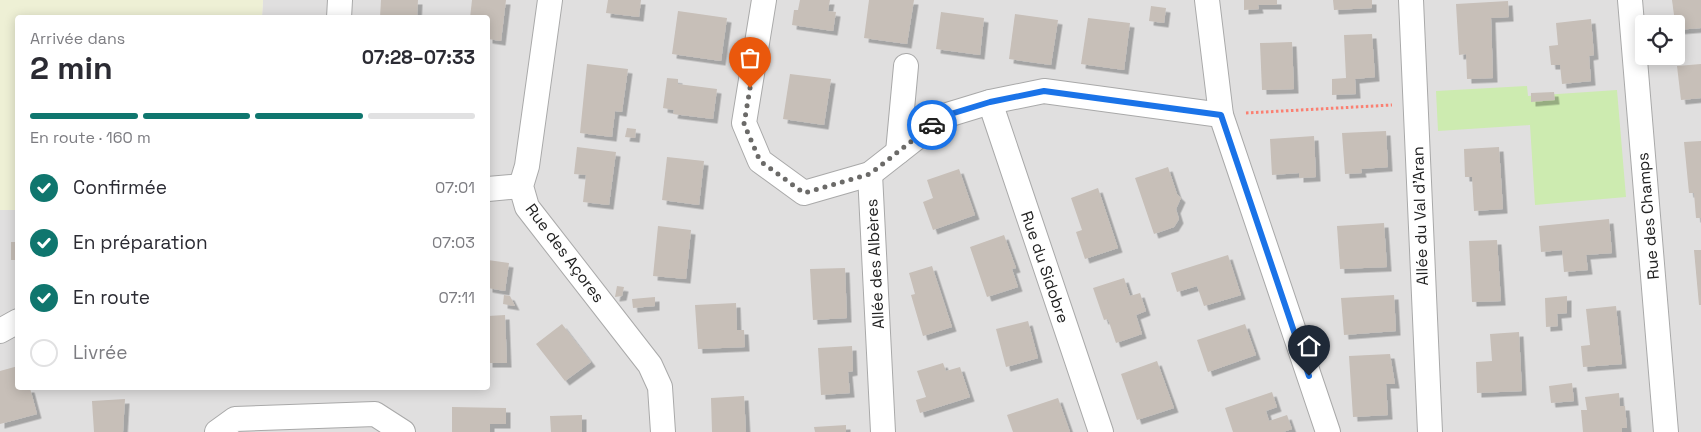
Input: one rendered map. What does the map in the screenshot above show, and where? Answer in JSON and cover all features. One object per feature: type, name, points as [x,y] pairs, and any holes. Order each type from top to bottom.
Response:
[{"type":"street","points":[[339,15],[340,0]]},
{"type":"street","name":"Rue des Açores","points":[[550,0],[527,166],[521,186],[527,207],[650,365],[660,387],[663,432]]},
{"type":"street","name":"Allée des Albères","points":[[764,0],[744,124],[760,161],[804,193],[870,174],[883,432]]},
{"type":"street","points":[[1207,0],[1221,115],[1328,432]]},
{"type":"street","name":"Allée du Val d'Aran","points":[[1411,0],[1430,432]]},
{"type":"street","name":"Rue des Champs","points":[[1630,0],[1666,432]]},
{"type":"street","points":[[898,152],[906,66]]},
{"type":"street","points":[[870,174],[944,116],[990,102],[1044,91],[1221,115]]},
{"type":"street","name":"Rue du Sidobre","points":[[990,102],[1101,432]]},
{"type":"street","points":[[490,189],[521,186]]},
{"type":"street","points":[[0,331],[15,323]]},
{"type":"street","points":[[217,432],[235,419],[375,414],[403,432]]},
{"type":"path","points":[[1221,115],[1415,103]]},
{"type":"shaded area","points":[[263,0],[1701,0],[1701,432],[0,432],[0,210],[15,210],[15,390],[490,390],[490,15],[262,15]]},
{"type":"green space","points":[[0,0],[263,0],[262,15],[15,15],[15,210],[0,210]]},
{"type":"green space","points":[[1527,86],[1528,96],[1617,90],[1626,197],[1535,205],[1530,125],[1438,131],[1436,91]]},
{"type":"building","points":[[381,0],[418,0],[417,15],[380,15]]},
{"type":"building","points":[[472,0],[506,0],[501,41],[490,39],[490,15],[470,15]]},
{"type":"building","points":[[608,0],[641,0],[639,17],[606,13]]},
{"type":"building","points":[[800,0],[830,0],[828,11],[836,12],[833,31],[792,25],[794,10],[798,10]]},
{"type":"building","points":[[869,0],[914,0],[907,44],[864,38]]},
{"type":"building","points":[[1244,0],[1277,0],[1277,5],[1258,5],[1259,9],[1244,10]]},
{"type":"building","points":[[1333,0],[1372,0],[1372,8],[1334,10]]},
{"type":"building","points":[[1672,0],[1701,0],[1701,28],[1685,29],[1685,15],[1674,15]]},
{"type":"building","points":[[1508,1],[1509,17],[1491,18],[1493,78],[1467,79],[1466,54],[1459,55],[1456,4]]},
{"type":"building","points":[[1151,6],[1166,8],[1164,23],[1149,21]]},
{"type":"building","points":[[678,11],[727,18],[721,61],[672,54]]},
{"type":"building","points":[[941,12],[984,18],[980,55],[936,49]]},
{"type":"building","points":[[1015,14],[1058,20],[1051,65],[1009,59]]},
{"type":"building","points":[[1088,18],[1130,23],[1124,70],[1081,64]]},
{"type":"building","points":[[1591,19],[1594,55],[1589,56],[1591,81],[1562,84],[1560,65],[1551,65],[1549,46],[1558,45],[1556,23]]},
{"type":"building","points":[[1372,34],[1375,77],[1355,79],[1356,94],[1332,95],[1332,79],[1346,78],[1344,35]]},
{"type":"building","points":[[1292,42],[1294,89],[1262,90],[1260,43]]},
{"type":"building","points":[[587,64],[628,69],[622,112],[615,111],[612,137],[580,133]]},
{"type":"building","points":[[1701,64],[1701,98],[1681,100],[1677,66]]},
{"type":"building","points":[[790,74],[831,79],[824,125],[783,119]]},
{"type":"building","points":[[667,78],[678,79],[678,84],[717,89],[713,119],[673,114],[674,110],[663,108]]},
{"type":"building","points":[[1554,92],[1555,100],[1531,102],[1531,93]]},
{"type":"building","points":[[627,128],[636,129],[635,138],[625,137]]},
{"type":"building","points":[[1386,131],[1388,167],[1361,169],[1362,173],[1345,174],[1342,133]]},
{"type":"building","points":[[1314,136],[1316,177],[1299,178],[1299,173],[1272,175],[1270,139]]},
{"type":"building","points":[[1701,141],[1701,218],[1696,218],[1694,193],[1689,193],[1684,142]]},
{"type":"building","points":[[577,147],[616,152],[609,205],[583,202],[586,175],[574,174]]},
{"type":"building","points":[[1499,147],[1503,209],[1474,211],[1472,177],[1465,177],[1464,149]]},
{"type":"building","points":[[667,157],[704,161],[699,205],[662,200]]},
{"type":"building","points":[[1168,167],[1177,194],[1181,198],[1176,209],[1179,219],[1174,227],[1154,234],[1135,178]]},
{"type":"building","points":[[959,169],[975,215],[933,230],[923,202],[933,198],[927,180]]},
{"type":"building","points":[[1098,188],[1118,248],[1085,259],[1076,232],[1082,230],[1071,198]]},
{"type":"building","points":[[1609,219],[1612,253],[1586,255],[1588,270],[1564,272],[1562,250],[1541,252],[1539,226]]},
{"type":"building","points":[[1384,223],[1387,267],[1340,269],[1337,226]]},
{"type":"building","points":[[658,226],[691,230],[686,279],[653,276]]},
{"type":"building","points":[[1004,235],[1016,268],[1012,269],[1018,287],[987,297],[970,247]]},
{"type":"building","points":[[1497,240],[1501,301],[1472,302],[1469,241]]},
{"type":"building","points":[[11,242],[15,242],[15,260],[11,260]]},
{"type":"building","points":[[1694,250],[1701,250],[1701,305],[1699,305]]},
{"type":"building","points":[[1228,255],[1241,295],[1204,306],[1197,286],[1177,292],[1171,273]]},
{"type":"building","points":[[490,260],[509,263],[505,291],[490,288]]},
{"type":"building","points":[[932,266],[952,327],[923,336],[911,295],[915,294],[909,273]]},
{"type":"building","points":[[845,268],[847,318],[813,320],[810,269]]},
{"type":"building","points":[[1124,278],[1130,296],[1140,293],[1146,311],[1136,315],[1142,334],[1116,343],[1108,319],[1104,320],[1093,288]]},
{"type":"building","points":[[617,286],[624,287],[622,296],[615,297]]},
{"type":"building","points":[[504,295],[510,296],[515,306],[503,304]]},
{"type":"building","points":[[1394,295],[1396,331],[1344,335],[1341,298]]},
{"type":"building","points":[[1567,296],[1567,313],[1557,314],[1558,326],[1546,327],[1545,298]]},
{"type":"building","points":[[655,297],[655,306],[633,308],[632,299]]},
{"type":"building","points":[[736,303],[737,330],[744,330],[745,347],[698,349],[695,305]]},
{"type":"building","points":[[1616,306],[1622,364],[1583,367],[1581,346],[1590,345],[1586,309]]},
{"type":"building","points":[[505,315],[507,363],[490,363],[490,316]]},
{"type":"building","points":[[1028,321],[1038,358],[1006,367],[996,329]]},
{"type":"building","points":[[562,324],[591,362],[565,381],[536,344]]},
{"type":"building","points":[[1245,324],[1256,355],[1208,372],[1197,340]]},
{"type":"building","points":[[1519,332],[1522,391],[1477,393],[1476,362],[1492,361],[1490,334]]},
{"type":"building","points":[[852,346],[853,371],[848,372],[850,393],[821,395],[818,348]]},
{"type":"building","points":[[1390,354],[1395,384],[1386,384],[1388,415],[1353,417],[1349,356]]},
{"type":"building","points":[[1157,361],[1174,408],[1137,420],[1121,374]]},
{"type":"building","points":[[943,363],[946,371],[960,367],[970,397],[920,413],[916,400],[926,397],[917,371]]},
{"type":"building","points":[[15,367],[15,390],[31,390],[37,414],[0,424],[0,371]]},
{"type":"building","points":[[1572,383],[1574,401],[1551,403],[1549,386]]},
{"type":"building","points":[[1272,392],[1277,407],[1266,411],[1269,421],[1287,415],[1292,429],[1283,432],[1233,432],[1225,408]]},
{"type":"building","points":[[1619,393],[1620,406],[1625,406],[1627,428],[1622,428],[1622,432],[1583,432],[1581,410],[1587,410],[1585,397]]},
{"type":"building","points":[[744,396],[746,432],[712,432],[711,398]]},
{"type":"building","points":[[1058,398],[1070,432],[1013,432],[1007,415]]},
{"type":"building","points":[[125,399],[123,432],[94,432],[92,401]]},
{"type":"building","points":[[452,407],[506,408],[506,424],[490,424],[490,432],[452,432]]},
{"type":"building","points":[[582,415],[582,432],[551,432],[550,416]]},
{"type":"building","points":[[846,425],[846,432],[815,432],[814,427]]},
{"type":"way so far","points":[[750,88],[744,124],[760,161],[804,193],[870,174],[932,125]]},
{"type":"route","points":[[932,125],[944,116],[990,102],[1044,91],[1221,115],[1309,376]]}]
